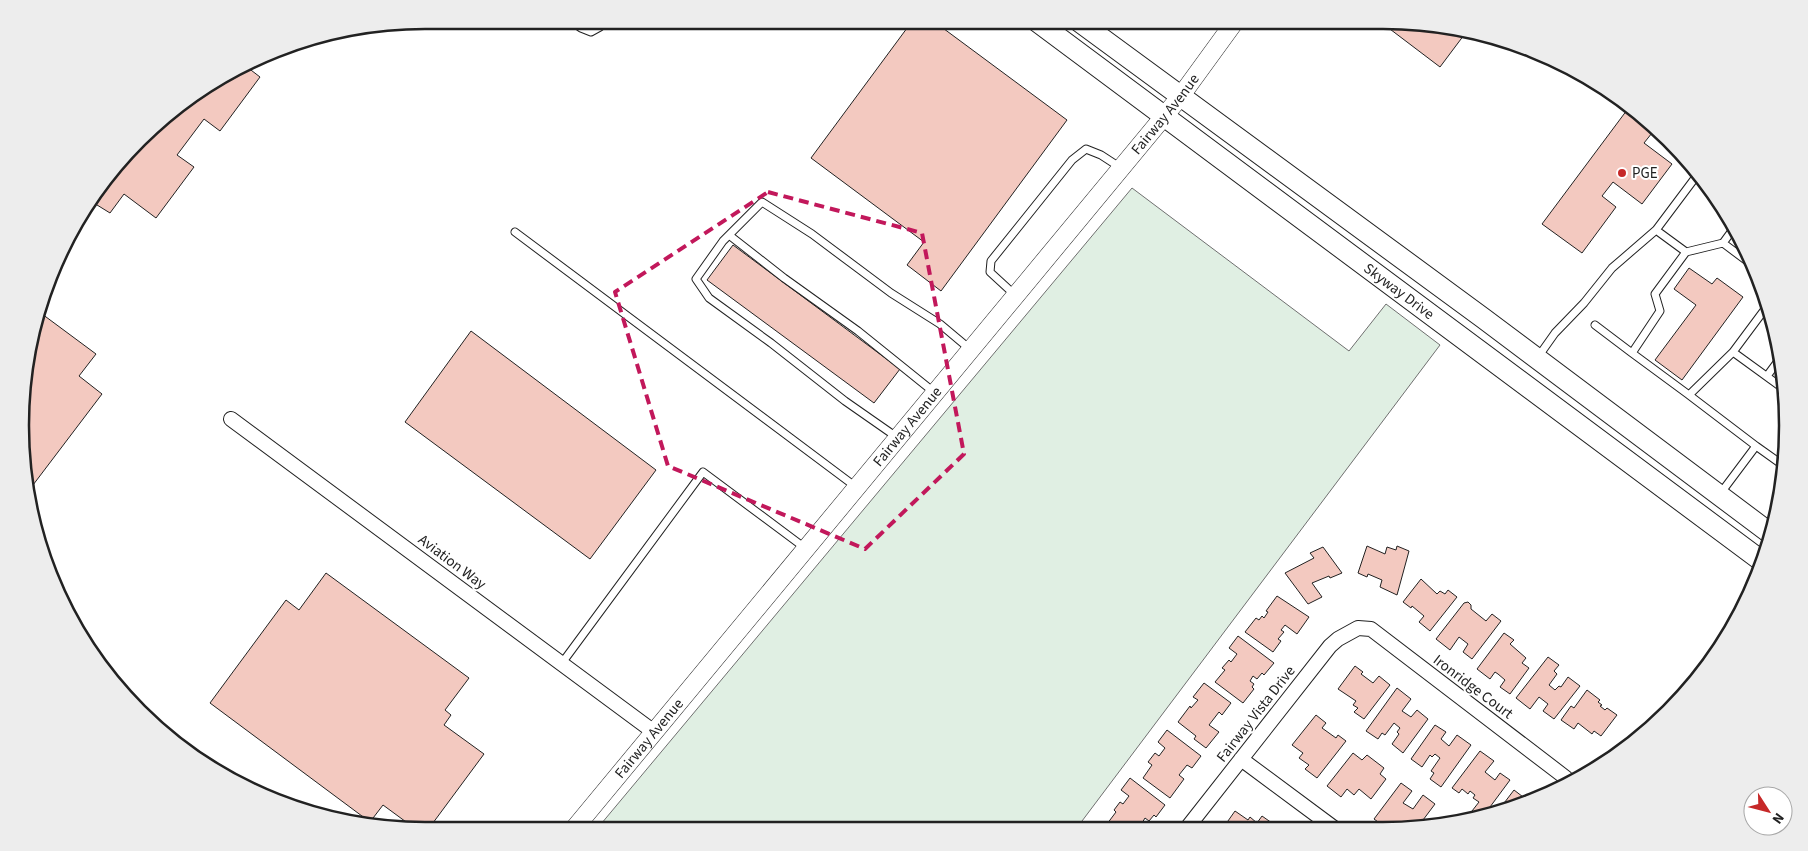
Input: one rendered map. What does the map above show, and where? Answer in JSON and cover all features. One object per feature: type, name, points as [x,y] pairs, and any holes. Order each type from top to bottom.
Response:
[{"type":"main road","name":"Skyway Drive","points":[[1047,29],[1756,557]]},
{"type":"main road","name":"Skyway Drive","points":[[1089,29],[1537,358],[1765,530]]},
{"type":"street","name":"Fairway Avenue","points":[[580,822],[1180,97],[1229,29]]},
{"type":"street","name":"Aviation Way","points":[[231,419],[654,732]]},
{"type":"street","name":"Fairway Vista Drive","points":[[1193,822],[1330,646],[1338,639],[1358,628]]},
{"type":"street","name":"Ironridge Court","points":[[1358,628],[1371,629],[1565,777]]},
{"type":"street","points":[[1241,759],[1326,822]]},
{"type":"lane","points":[[584,29],[592,32],[598,29]]},
{"type":"lane","points":[[1016,296],[990,272],[991,260],[1072,160],[1086,149],[1101,154],[1121,168]]},
{"type":"lane","points":[[1537,358],[1555,333],[1584,303],[1612,268],[1656,230],[1694,180]]},
{"type":"lane","points":[[898,438],[845,401],[771,343],[709,298],[696,279],[729,235],[762,202],[812,234],[891,293],[940,324],[971,350]]},
{"type":"lane","points":[[1656,230],[1686,252]]},
{"type":"lane","points":[[515,232],[857,488]]},
{"type":"lane","points":[[1632,353],[1660,311],[1656,294],[1686,252],[1723,243],[1730,234]]},
{"type":"lane","points":[[729,235],[784,278],[858,330],[935,393]]},
{"type":"lane","points":[[1723,243],[1741,256]]},
{"type":"lane","points":[[1689,395],[1734,352],[1763,312]]},
{"type":"lane","points":[[1595,325],[1777,461]]},
{"type":"lane","points":[[1734,352],[1777,383]]},
{"type":"lane","points":[[1767,376],[1775,366]]},
{"type":"lane","points":[[1719,495],[1756,446]]},
{"type":"lane","points":[[562,663],[704,472],[806,549]]},
{"type":"highlighted area","points":[[768,192],[922,233],[964,454],[865,549],[668,466],[615,292]]},
{"type":"green space","points":[[1132,188],[1349,351],[1386,304],[1440,345],[1081,822],[603,822]]},
{"type":"building","points":[[906,29],[944,29],[1067,120],[941,291],[907,265],[924,242],[811,158]]},
{"type":"building","points":[[1390,29],[1434,32],[1463,37],[1440,67]]},
{"type":"building","points":[[250,70],[260,77],[220,131],[204,119],[177,155],[194,167],[156,218],[124,194],[110,213],[96,205],[127,164],[164,127],[205,96]]},
{"type":"building","name":"PGE","points":[[1625,112],[1651,134],[1644,143],[1672,164],[1642,204],[1613,182],[1602,196],[1616,207],[1582,253],[1542,224]]},
{"type":"building","points":[[733,245],[900,369],[874,403],[707,280]]},
{"type":"building","points":[[1689,268],[1712,284],[1717,278],[1743,297],[1682,380],[1655,360],[1696,305],[1674,289]]},
{"type":"building","points":[[44,316],[96,354],[79,376],[102,394],[33,485],[29,426],[30,400],[36,348]]},
{"type":"building","points":[[471,331],[656,470],[590,559],[405,422]]},
{"type":"building","points":[[1367,546],[1385,554],[1387,547],[1396,550],[1397,546],[1409,551],[1397,595],[1380,587],[1382,580],[1368,574],[1367,577],[1358,573]]},
{"type":"building","points":[[1323,547],[1342,573],[1312,583],[1322,597],[1308,604],[1285,573],[1314,558],[1310,553]]},
{"type":"building","points":[[326,573],[469,678],[445,710],[451,715],[444,725],[484,754],[434,822],[405,821],[383,805],[372,819],[364,817],[210,703],[286,600],[299,610]]},
{"type":"building","points":[[1421,579],[1437,594],[1440,591],[1445,594],[1448,590],[1457,597],[1430,631],[1419,622],[1424,616],[1412,606],[1411,608],[1403,602]]},
{"type":"building","points":[[1277,596],[1309,617],[1297,634],[1285,625],[1281,630],[1284,632],[1278,639],[1281,641],[1273,652],[1245,632],[1256,618],[1259,620],[1262,616],[1264,618],[1268,612],[1266,611]]},
{"type":"building","points":[[1468,602],[1471,605],[1471,609],[1486,621],[1492,614],[1501,621],[1472,659],[1463,652],[1468,644],[1459,637],[1450,650],[1436,639],[1464,603]]},
{"type":"building","points":[[1504,633],[1514,640],[1510,644],[1526,658],[1522,663],[1529,668],[1510,694],[1500,687],[1505,680],[1498,674],[1495,672],[1490,679],[1477,669]]},
{"type":"building","points":[[1238,636],[1274,663],[1264,675],[1262,673],[1257,679],[1253,676],[1250,681],[1254,684],[1252,687],[1254,689],[1243,703],[1215,682],[1225,670],[1222,668],[1229,660],[1231,662],[1237,654],[1229,648]]},
{"type":"building","points":[[1548,657],[1559,665],[1554,671],[1557,674],[1549,685],[1555,690],[1559,686],[1561,687],[1568,677],[1580,686],[1554,719],[1543,711],[1548,704],[1539,697],[1530,709],[1516,698]]},
{"type":"building","points":[[1355,666],[1363,672],[1361,674],[1373,683],[1379,676],[1390,685],[1364,719],[1354,712],[1358,708],[1353,705],[1356,701],[1338,689]]},
{"type":"building","points":[[1204,683],[1231,703],[1222,715],[1219,712],[1209,725],[1219,732],[1206,748],[1194,739],[1196,736],[1178,722],[1190,706],[1191,708],[1198,700],[1193,697]]},
{"type":"building","points":[[1397,688],[1411,699],[1402,711],[1411,717],[1417,710],[1428,719],[1403,753],[1392,744],[1399,734],[1397,732],[1400,728],[1394,723],[1385,735],[1382,733],[1378,739],[1366,731]]},
{"type":"building","points":[[1587,690],[1600,700],[1598,702],[1602,705],[1600,706],[1605,710],[1607,708],[1617,715],[1601,736],[1594,731],[1592,734],[1578,723],[1574,729],[1561,720],[1571,706],[1574,708]]},
{"type":"building","points":[[1316,715],[1326,723],[1322,728],[1336,738],[1338,735],[1346,741],[1317,778],[1305,769],[1309,765],[1299,758],[1303,753],[1292,745]]},
{"type":"building","points":[[1435,725],[1446,732],[1441,739],[1449,746],[1457,735],[1471,745],[1441,787],[1430,779],[1434,773],[1431,771],[1440,758],[1435,754],[1432,757],[1430,755],[1422,767],[1411,759]]},
{"type":"building","points":[[1167,730],[1201,756],[1192,768],[1187,765],[1179,775],[1184,779],[1170,798],[1143,778],[1152,765],[1148,762],[1155,753],[1159,756],[1165,748],[1158,742]]},
{"type":"building","points":[[1480,751],[1494,761],[1485,772],[1495,780],[1500,773],[1510,780],[1490,808],[1473,812],[1479,802],[1473,798],[1475,795],[1470,791],[1468,794],[1462,789],[1459,793],[1452,788]]},
{"type":"building","points":[[1353,753],[1362,760],[1367,755],[1384,768],[1380,774],[1386,779],[1371,799],[1359,789],[1354,795],[1347,789],[1341,797],[1327,786]]},
{"type":"building","points":[[1130,778],[1165,805],[1156,817],[1154,815],[1149,821],[1145,818],[1143,822],[1108,822],[1116,812],[1114,810],[1120,802],[1123,804],[1129,796],[1121,790]]},
{"type":"building","points":[[1401,783],[1412,791],[1403,803],[1413,809],[1423,795],[1435,804],[1423,820],[1378,822],[1374,819]]},
{"type":"building","points":[[1514,790],[1522,796],[1510,801],[1504,803]]},
{"type":"building","points":[[1235,811],[1248,820],[1250,817],[1256,822],[1227,822]]},
{"type":"building","points":[[1262,816],[1270,822],[1258,822]]},
{"type":"place","name":"PGE","points":[[1622,173]]}]
